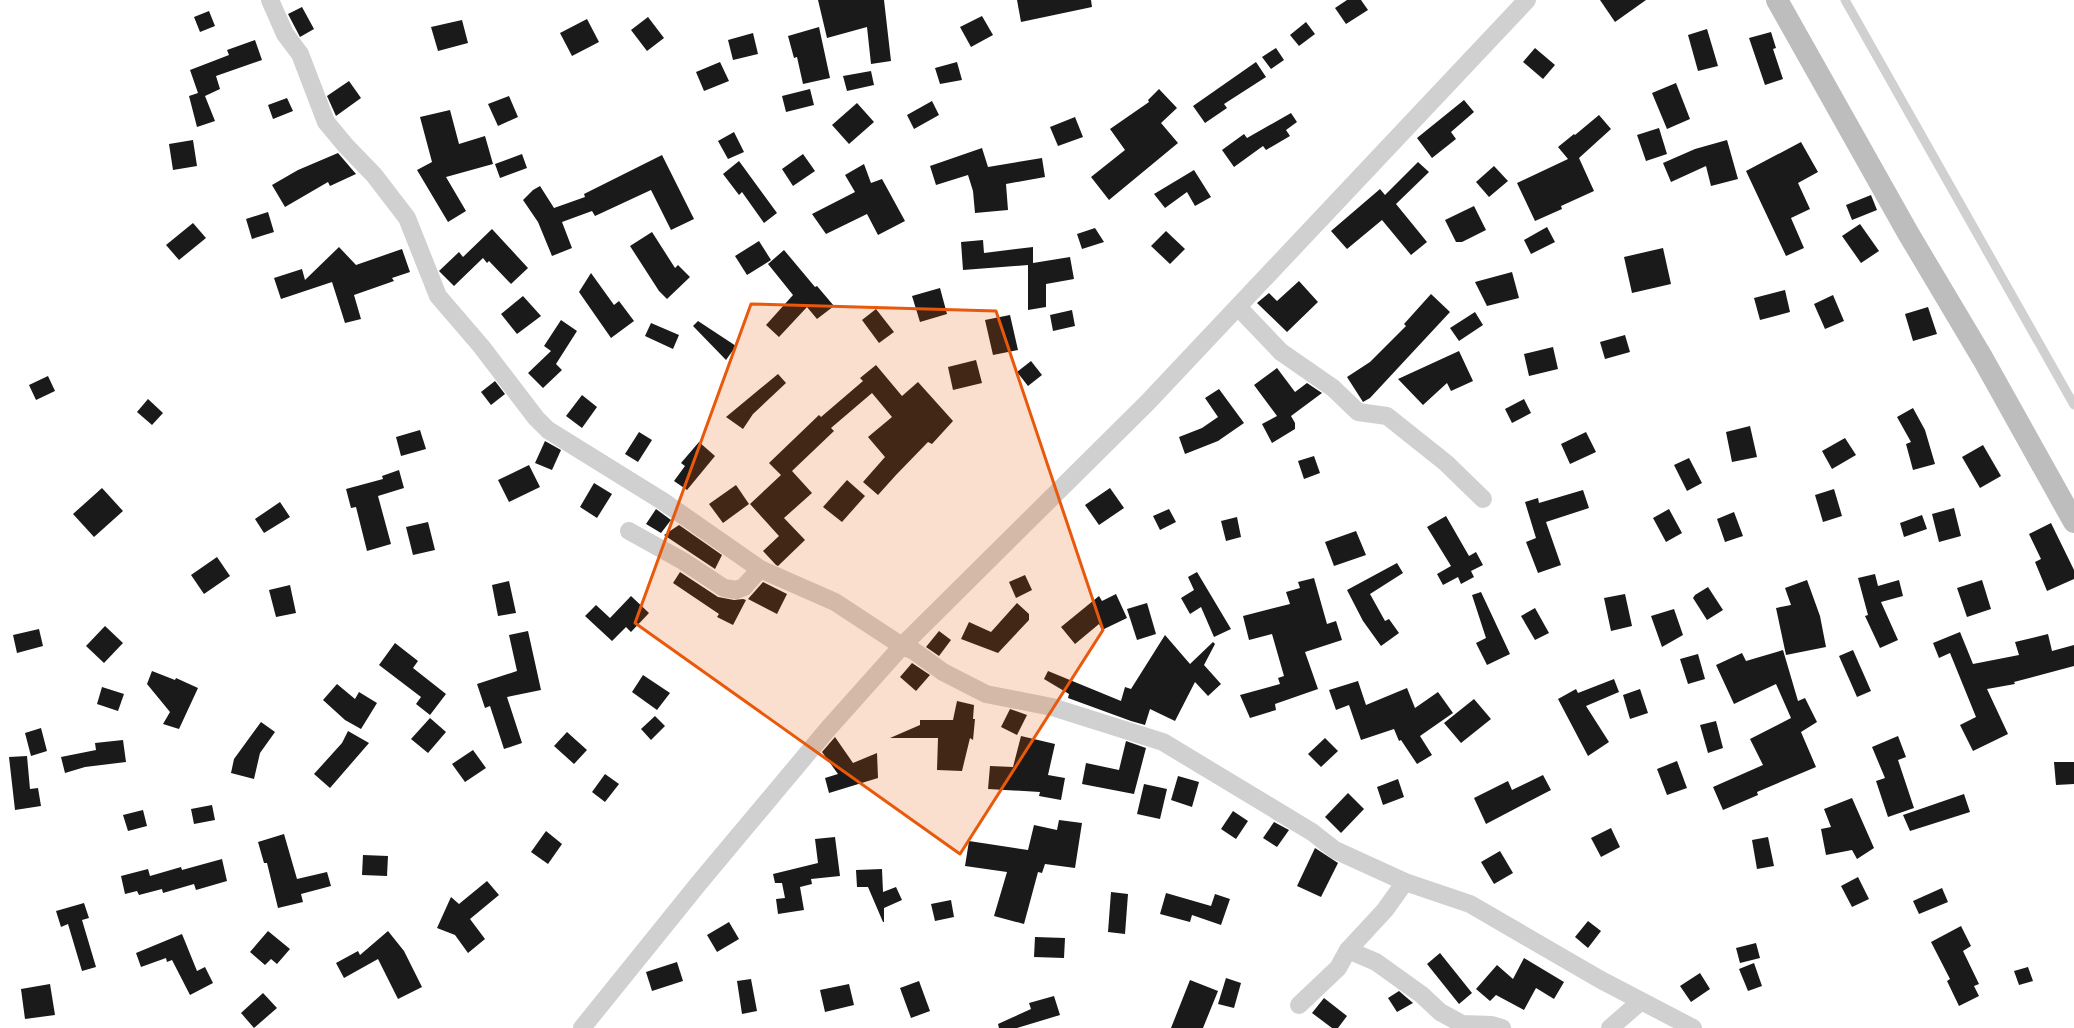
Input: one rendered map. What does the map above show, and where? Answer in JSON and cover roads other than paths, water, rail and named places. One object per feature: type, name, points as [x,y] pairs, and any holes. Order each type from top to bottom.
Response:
[{"type":"street","points":[[270,0],[285,34],[300,54],[326,122],[346,146],[374,175],[407,218],[438,296],[481,346],[540,423],[548,430],[664,502],[760,568],[835,602],[902,646],[914,651],[943,672],[986,694],[1052,707],[1163,742],[1312,832],[1336,850],[1405,882],[1470,904],[1640,1002],[1692,1028]]},
{"type":"street","points":[[582,1028],[698,882],[827,730],[902,646],[1148,402],[1527,0]]},
{"type":"street","points":[[1777,0],[1908,233],[1984,359],[2074,522]]},
{"type":"street","points":[[1238,307],[1281,352],[1333,388],[1358,412],[1387,416],[1446,463],[1483,499]]},
{"type":"street","points":[[629,531],[683,561],[724,588],[736,590],[744,587],[760,568]]},
{"type":"street","points":[[1299,1005],[1338,968],[1348,950],[1385,910],[1405,882]]},
{"type":"street","points":[[1348,950],[1376,962],[1422,995],[1440,1012],[1462,1024],[1492,1025],[1502,1028]]},
{"type":"street","points":[[1610,1028],[1640,1002]]},
{"type":"lane","points":[[1845,0],[2074,405]]}]
